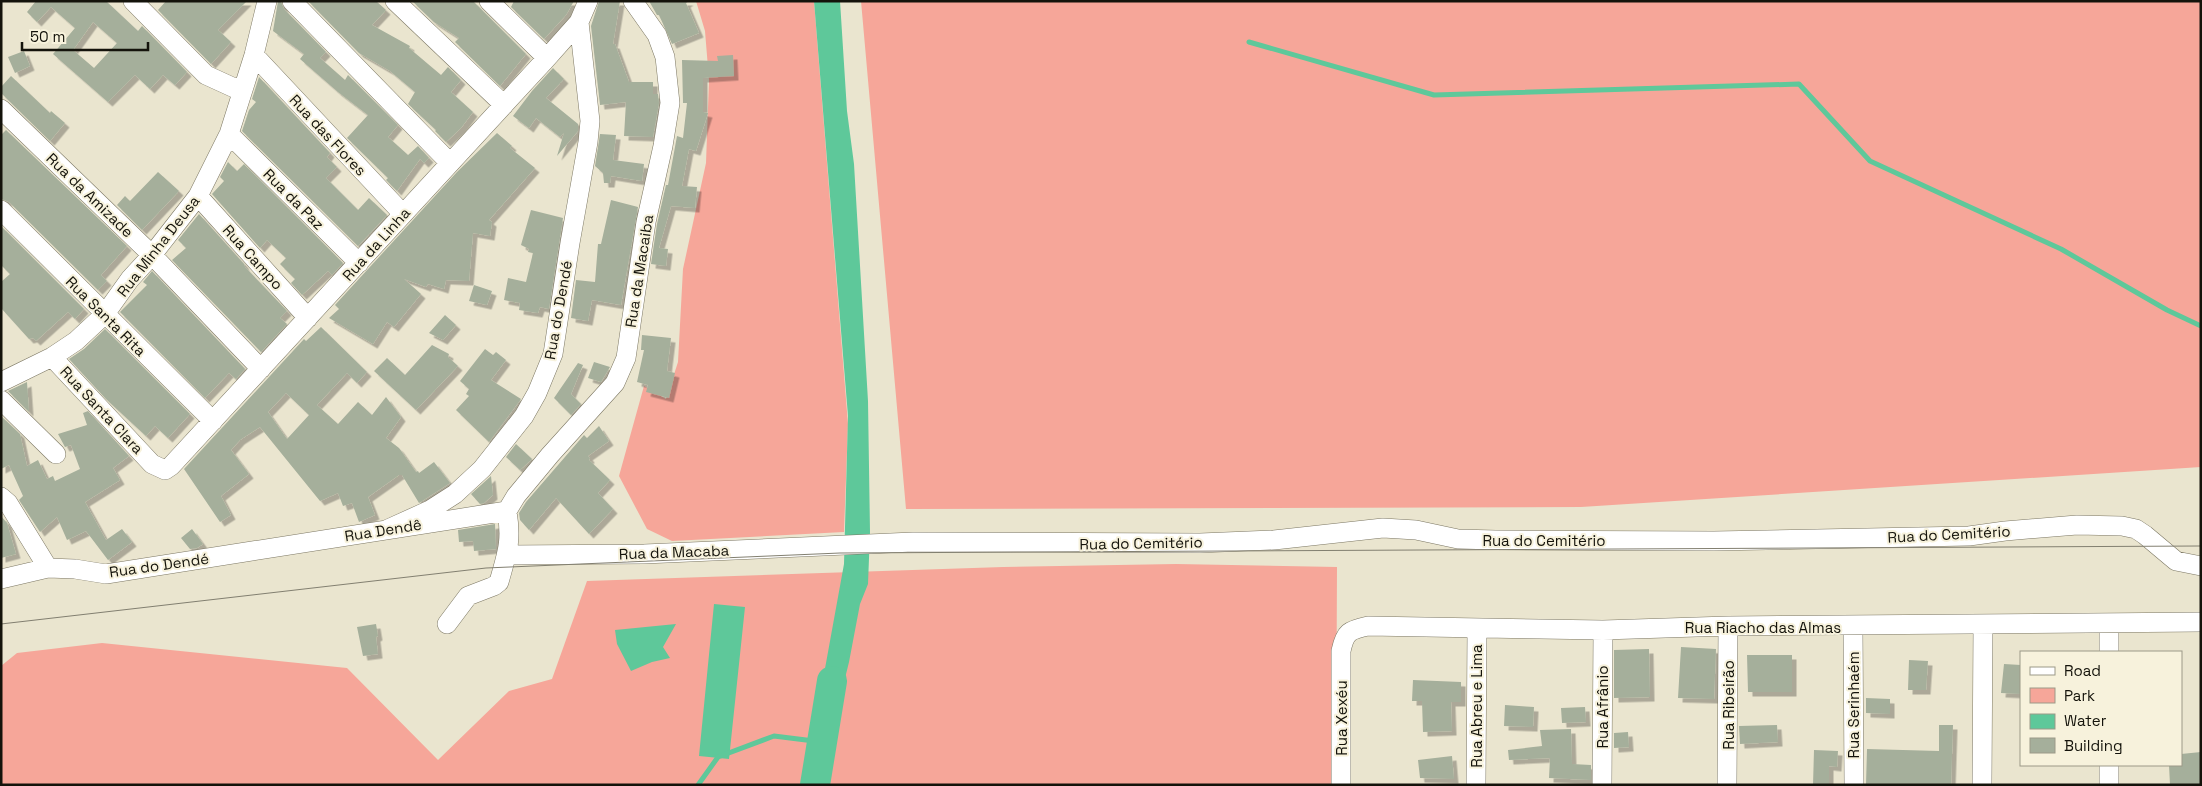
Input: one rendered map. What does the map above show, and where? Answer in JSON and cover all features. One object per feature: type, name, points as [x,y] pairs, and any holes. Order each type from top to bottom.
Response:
[{"type":"street","points":[[133,1],[206,75],[241,91]]},
{"type":"street","name":"Rua Minha Deusa","points":[[1,382],[52,357],[76,341],[104,314],[198,196],[229,134],[241,91],[254,55],[267,1]]},
{"type":"street","points":[[292,1],[450,163]]},
{"type":"street","points":[[394,1],[504,105]]},
{"type":"street","points":[[489,1],[547,58]]},
{"type":"street","name":"Rua da Linha","points":[[152,464],[165,470],[171,466],[547,58],[579,22],[588,1]]},
{"type":"street","name":"Rua da Macaiba","points":[[507,511],[516,496],[550,455],[615,382],[626,358],[646,222],[663,146],[670,103],[665,57],[660,42],[633,1]]},
{"type":"street","name":"Rua do Dendé","points":[[388,529],[430,510],[455,494],[482,469],[524,416],[537,393],[553,354],[590,121],[579,22]]},
{"type":"street","name":"Rua das Flores","points":[[254,55],[403,214]]},
{"type":"street","name":"Rua da Amizade","points":[[1,109],[152,255],[261,369]]},
{"type":"street","name":"Rua da Paz","points":[[229,134],[359,263]]},
{"type":"street","name":"Rua Campo","points":[[198,196],[308,318]]},
{"type":"street","name":"Rua Santa Rita","points":[[1,210],[213,421]]},
{"type":"street","name":"Rua Santa Clara","points":[[52,357],[152,464]]},
{"type":"street","points":[[1,400],[56,454]]},
{"type":"street","points":[[1,497],[8,503],[48,568]]},
{"type":"street","points":[[448,624],[468,596],[496,584],[507,555],[510,534],[507,511]]},
{"type":"street","name":"Rua Dendê","points":[[259,551],[507,511]]},
{"type":"street","name":"Rua do Cemitério","points":[[842,544],[1200,543],[1274,540],[1383,528],[1416,530],[1458,539],[1714,541],[1969,536],[2005,531],[2106,525],[2136,529],[2176,561],[2201,566]]},
{"type":"street","name":"Rua da Macaba","points":[[507,555],[644,554],[842,544]]},
{"type":"street","name":"Rua do Dendé","points":[[1,579],[48,568],[75,569],[106,574],[259,551]]},
{"type":"street","name":"Rua Riacho das Almas","points":[[1341,651],[1343,638],[1349,632],[1368,626],[1603,630],[1728,626],[2201,622]]},
{"type":"street","points":[[1982,785],[1983,624]]},
{"type":"street","points":[[2109,624],[2109,651]]},
{"type":"street","name":"Rua Ribeirão","points":[[1727,785],[1728,626]]},
{"type":"street","name":"Rua Serinhaém","points":[[1853,626],[1854,785]]},
{"type":"street","name":"Rua Abreu e Lima","points":[[1476,628],[1476,785]]},
{"type":"street","name":"Rua Afrânio","points":[[1602,785],[1603,630]]},
{"type":"street","name":"Rua Xexéu","points":[[1341,651],[1341,785]]},
{"type":"street","points":[[2109,766],[2109,785]]},
{"type":"green space","points":[[696,1],[814,1],[848,424],[844,532],[672,541],[647,529],[619,476],[644,386],[666,399],[678,362],[683,269],[706,163],[709,80],[705,31]]},
{"type":"green space","points":[[861,1],[2201,1],[2201,467],[1581,507],[906,509]]},
{"type":"green space","points":[[1176,564],[1337,567],[1336,785],[1,785],[1,666],[17,653],[102,643],[347,668],[438,760],[509,691],[552,679],[587,581],[1003,567]]},
{"type":"water","points":[[814,1],[840,1],[847,111],[854,164],[868,401],[870,532],[868,584],[860,604],[849,662],[833,727],[816,718],[844,564],[848,416]]},
{"type":"water","points":[[714,604],[745,607],[729,759],[699,756]]},
{"type":"water","points":[[676,624],[663,647],[670,658],[652,662],[631,671],[617,644],[615,630]]},
{"type":"building","points":[[36,1],[106,1],[138,31],[142,26],[187,72],[175,85],[163,75],[150,89],[135,75],[108,102],[53,54],[75,28],[51,7],[37,22],[27,12]],"holes":[[[93,22],[117,43],[94,68],[73,50]]]},
{"type":"building","points":[[166,1],[247,1],[218,30],[231,42],[211,64],[158,10]]},
{"type":"building","points":[[278,1],[281,1],[284,9],[326,52],[320,58],[345,80],[348,75],[398,125],[388,137],[408,155],[418,146],[429,158],[424,163],[420,159],[397,191],[386,180],[388,178],[347,138],[368,115],[300,59],[304,54],[273,31]]},
{"type":"building","points":[[308,1],[376,1],[386,10],[372,25],[410,46],[409,48],[441,75],[448,67],[461,80],[451,92],[473,112],[461,128],[446,142],[408,104],[415,92],[390,71],[359,53]]},
{"type":"building","points":[[412,1],[473,1],[526,54],[500,86],[455,42],[459,38],[434,22]]},
{"type":"building","points":[[514,1],[574,1],[566,15],[544,39],[511,7]]},
{"type":"building","points":[[599,1],[620,1],[613,44],[615,44],[629,82],[653,82],[653,94],[658,94],[659,103],[653,137],[624,136],[626,102],[600,105],[591,26]]},
{"type":"building","points":[[649,1],[689,1],[686,3],[699,33],[672,44],[659,15],[657,15]]},
{"type":"building","points":[[24,51],[30,66],[15,73],[8,57]]},
{"type":"building","points":[[733,55],[734,76],[703,78],[703,112],[708,113],[696,151],[689,149],[682,186],[697,187],[695,208],[671,206],[659,248],[668,249],[666,266],[651,264],[657,224],[666,185],[668,185],[677,136],[683,138],[687,103],[683,103],[682,60],[718,61],[717,56]]},
{"type":"building","points":[[553,68],[564,79],[546,98],[578,124],[578,131],[557,156],[564,133],[560,137],[536,118],[529,128],[513,116]]},
{"type":"building","points":[[11,76],[50,113],[51,111],[65,123],[50,141],[1,93],[1,87]]},
{"type":"building","points":[[259,77],[330,153],[327,157],[337,167],[326,178],[358,210],[369,198],[387,215],[358,246],[242,131],[249,110],[256,102],[252,99]]},
{"type":"building","points":[[6,130],[127,246],[101,275],[107,281],[98,290],[9,202],[1,199],[1,135]]},
{"type":"building","points":[[497,133],[512,146],[510,148],[535,168],[489,220],[492,222],[490,236],[473,233],[469,281],[446,280],[444,289],[428,284],[426,287],[404,279],[421,294],[394,327],[387,322],[373,344],[329,318],[339,309],[335,305],[457,172]]},
{"type":"building","points":[[600,134],[616,135],[613,160],[644,164],[642,181],[611,176],[610,183],[604,183],[603,173],[595,166]]},
{"type":"building","points":[[228,162],[237,171],[244,164],[343,263],[332,275],[328,271],[302,295],[291,283],[295,279],[280,264],[286,258],[267,240],[260,248],[212,194],[224,181],[220,177]]},
{"type":"building","points":[[158,172],[179,191],[142,230],[117,205],[125,196],[130,201]]},
{"type":"building","points":[[611,200],[638,207],[621,305],[592,300],[588,321],[571,318],[576,280],[595,282],[598,244],[601,244]]},
{"type":"building","points":[[531,210],[563,218],[549,309],[540,307],[538,313],[519,310],[520,303],[504,300],[508,278],[526,282],[533,253],[528,252],[529,249],[521,245]]},
{"type":"building","points":[[199,214],[245,267],[287,311],[280,318],[287,324],[261,352],[172,260],[186,248],[178,240]]},
{"type":"building","points":[[1,226],[84,309],[75,319],[68,312],[36,341],[33,338],[29,339],[1,308],[1,282],[10,274],[1,265]]},
{"type":"building","points":[[152,271],[245,369],[236,379],[229,373],[205,398],[120,312],[147,285],[143,282]]},
{"type":"building","points":[[474,285],[492,291],[487,305],[469,301]]},
{"type":"building","points":[[445,315],[456,325],[443,340],[429,333]]},
{"type":"building","points":[[321,327],[367,372],[357,383],[347,373],[317,405],[338,424],[358,402],[372,415],[386,397],[401,417],[386,438],[399,448],[416,472],[418,471],[419,473],[434,462],[450,483],[419,503],[402,475],[399,475],[368,497],[375,515],[359,522],[352,503],[343,506],[338,493],[320,501],[260,427],[240,440],[231,450],[249,474],[221,496],[231,515],[220,522],[184,469],[304,339],[306,341]],"holes":[[[286,393],[309,415],[287,439],[268,412]]]},
{"type":"building","points":[[105,329],[190,414],[168,438],[155,426],[146,436],[106,399],[69,359],[84,349]]},
{"type":"building","points":[[642,335],[671,338],[667,371],[675,373],[669,398],[646,392],[648,385],[637,382],[644,350],[641,350]]},
{"type":"building","points":[[432,345],[449,354],[448,357],[458,366],[416,410],[374,371],[387,358],[405,375]]},
{"type":"building","points":[[485,349],[493,355],[496,352],[506,360],[491,380],[521,399],[489,442],[456,410],[469,396],[466,394],[469,389],[460,381]]},
{"type":"building","points":[[594,362],[610,367],[601,382],[588,378]]},
{"type":"building","points":[[578,363],[583,365],[571,394],[581,404],[571,415],[554,398]]},
{"type":"building","points":[[27,382],[29,412],[8,391]]},
{"type":"building","points":[[88,411],[129,456],[113,468],[120,480],[85,502],[106,540],[122,529],[132,542],[108,560],[86,531],[67,540],[57,517],[40,532],[19,500],[23,496],[9,465],[1,469],[1,416],[20,434],[27,466],[38,460],[47,479],[53,476],[55,481],[80,469],[71,445],[65,447],[58,434],[87,425],[83,413]]},
{"type":"building","points":[[599,426],[609,441],[588,456],[589,460],[610,480],[598,493],[613,509],[589,534],[556,498],[529,530],[520,520],[519,513],[526,502],[584,435],[587,438]]},
{"type":"building","points":[[516,444],[532,459],[520,470],[506,457]]},
{"type":"building","points":[[491,476],[493,495],[480,504],[471,494]]},
{"type":"building","points":[[1,516],[7,523],[16,554],[1,558]]},
{"type":"building","points":[[495,524],[496,549],[474,551],[473,541],[459,542],[458,530]]},
{"type":"building","points":[[192,529],[203,544],[197,548],[190,549],[181,538]]},
{"type":"building","points":[[376,624],[378,654],[363,656],[357,627]]},
{"type":"building","points":[[1681,647],[1716,649],[1714,699],[1678,698]]},
{"type":"building","points":[[1649,649],[1650,697],[1614,698],[1614,650]]},
{"type":"building","points":[[1747,655],[1792,655],[1792,692],[1748,692]]},
{"type":"building","points":[[1909,660],[1928,661],[1926,690],[1908,690]]},
{"type":"building","points":[[2004,664],[2020,665],[2020,694],[2001,693]]},
{"type":"building","points":[[1413,680],[1461,682],[1461,702],[1451,702],[1452,731],[1423,732],[1422,701],[1412,701]]},
{"type":"building","points":[[1866,698],[1890,699],[1890,714],[1866,713]]},
{"type":"building","points":[[1505,705],[1534,707],[1533,727],[1504,726]]},
{"type":"building","points":[[1585,707],[1586,722],[1562,723],[1561,708]]},
{"type":"building","points":[[1777,725],[1778,742],[1740,744],[1739,726]]},
{"type":"building","points":[[1939,725],[1953,725],[1951,785],[1866,785],[1867,749],[1939,751]]},
{"type":"building","points":[[1571,729],[1572,764],[1591,765],[1591,780],[1549,778],[1550,758],[1509,760],[1508,750],[1542,746],[1540,730]]},
{"type":"building","points":[[1628,732],[1629,747],[1614,748],[1614,733]]},
{"type":"building","points":[[1814,750],[1838,751],[1837,767],[1829,766],[1829,785],[1813,785]]},
{"type":"building","points":[[2201,752],[2201,785],[2170,785],[2169,766],[2182,766],[2182,754]]},
{"type":"building","points":[[1452,756],[1454,779],[1420,778],[1418,760]]},
{"type":"waterway","points":[[1249,42],[1434,95],[1799,84],[1870,161],[2061,249],[2167,310],[2201,326]]},
{"type":"waterway","points":[[815,785],[832,681]]},
{"type":"waterway","points":[[698,785],[718,757],[774,736],[822,742]]},
{"type":"tram line","points":[[1,624],[486,568],[840,553],[2201,546]]}]
